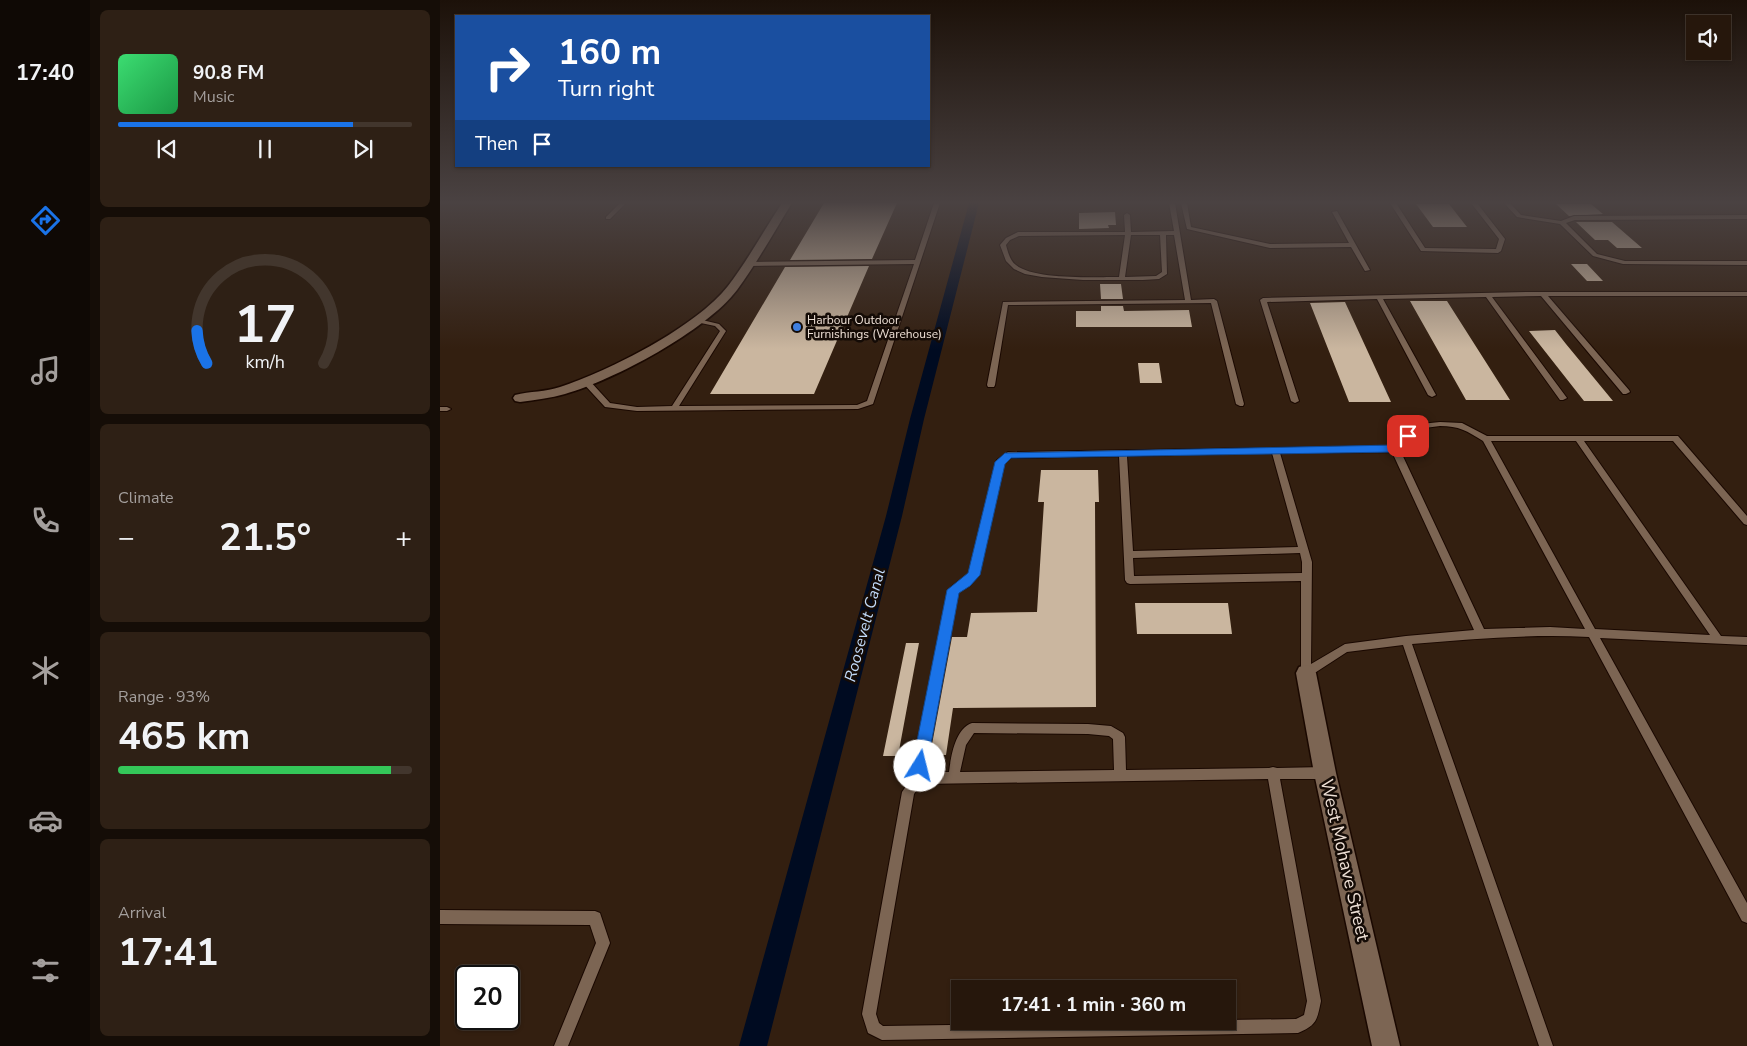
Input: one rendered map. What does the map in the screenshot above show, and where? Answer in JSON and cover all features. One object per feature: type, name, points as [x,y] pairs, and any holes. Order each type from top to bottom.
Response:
[{"type":"street","points":[[520,398],[562,391],[586,382],[638,358],[698,321],[732,289],[757,252]]},
{"type":"street","name":"West Mohave Street","points":[[1306,673],[1325,773],[1386,1046]]},
{"type":"lane","points":[[586,382],[608,405],[637,410],[858,407],[870,402],[920,252]]},
{"type":"lane","points":[[1005,252],[1015,267],[1033,274],[1059,277],[1122,278],[1157,278],[1165,273],[1164,252]]},
{"type":"lane","points":[[1122,278],[1125,252]]},
{"type":"lane","points":[[1179,252],[1188,302]]},
{"type":"lane","points":[[1356,252],[1367,270]]},
{"type":"lane","points":[[1592,252],[1595,255],[1626,263],[1747,263]]},
{"type":"lane","points":[[749,264],[917,262]]},
{"type":"lane","points":[[1295,401],[1263,300],[1543,294],[1747,294]]},
{"type":"lane","points":[[1543,294],[1626,392]]},
{"type":"lane","points":[[1488,295],[1562,398]]},
{"type":"lane","points":[[1379,297],[1432,395]]},
{"type":"lane","points":[[991,385],[1005,303],[1214,301],[1240,404]]},
{"type":"lane","points":[[674,409],[724,330],[717,325],[698,321]]},
{"type":"lane","points":[[1273,772],[1314,1001],[1310,1019],[1298,1026],[882,1033],[873,1028],[869,1014],[908,792],[918,778],[954,590],[966,583],[974,575],[1000,462],[1008,455],[1395,449],[1403,446],[1414,427],[1454,424],[1464,426],[1486,439],[1747,916]]},
{"type":"lane","points":[[1578,438],[1718,640]]},
{"type":"lane","points":[[1486,439],[1675,438],[1747,522]]},
{"type":"lane","points":[[1395,449],[1481,634]]},
{"type":"lane","points":[[1275,451],[1307,562],[1306,673]]},
{"type":"lane","points":[[1123,453],[1130,580],[1306,577]]},
{"type":"lane","points":[[1129,555],[1303,550]]},
{"type":"lane","points":[[1306,673],[1345,648],[1406,640],[1481,634],[1550,631],[1747,641]]},
{"type":"lane","points":[[1406,640],[1546,1046]]},
{"type":"lane","points":[[954,778],[956,754],[966,734],[972,728],[1088,729],[1111,731],[1119,737],[1120,775]]},
{"type":"lane","points":[[918,778],[1273,772],[1325,773]]},
{"type":"lane","points":[[440,917],[595,918],[603,943],[561,1046]]},
{"type":"building","points":[[795,252],[875,252],[872,259],[790,260]]},
{"type":"building","points":[[1571,264],[1587,264],[1603,281],[1587,281]]},
{"type":"building","points":[[869,266],[814,394],[710,394],[785,267]]},
{"type":"building","points":[[1100,284],[1121,284],[1123,299],[1101,299]]},
{"type":"building","points":[[1410,301],[1447,301],[1510,400],[1466,400]]},
{"type":"building","points":[[1345,302],[1391,402],[1349,402],[1310,303]]},
{"type":"building","points":[[1101,306],[1123,306],[1124,311],[1189,310],[1192,327],[1076,327],[1076,311],[1101,311]]},
{"type":"building","points":[[1555,330],[1613,401],[1584,401],[1529,331]]},
{"type":"building","points":[[1138,363],[1159,363],[1162,383],[1140,383]]},
{"type":"building","points":[[1041,470],[1098,470],[1099,502],[1095,502],[1096,707],[953,708],[946,755],[930,755],[952,637],[967,637],[971,613],[1037,612],[1044,502],[1038,502]]},
{"type":"building","points":[[1135,603],[1228,603],[1232,634],[1137,634]]},
{"type":"building","points":[[906,643],[919,643],[898,756],[883,756]]},
{"type":"waterway","name":"Roosevelt Canal","points":[[753,1046],[894,516],[917,419],[961,252]]},
{"type":"place","name":"Harbour Outdoor Furnishings (Warehouse)","points":[[797,327]]},
{"type":"route","points":[[920,766],[954,590],[966,583],[974,575],[1000,462],[1008,455],[1395,449],[1403,446],[1408,436]]}]
